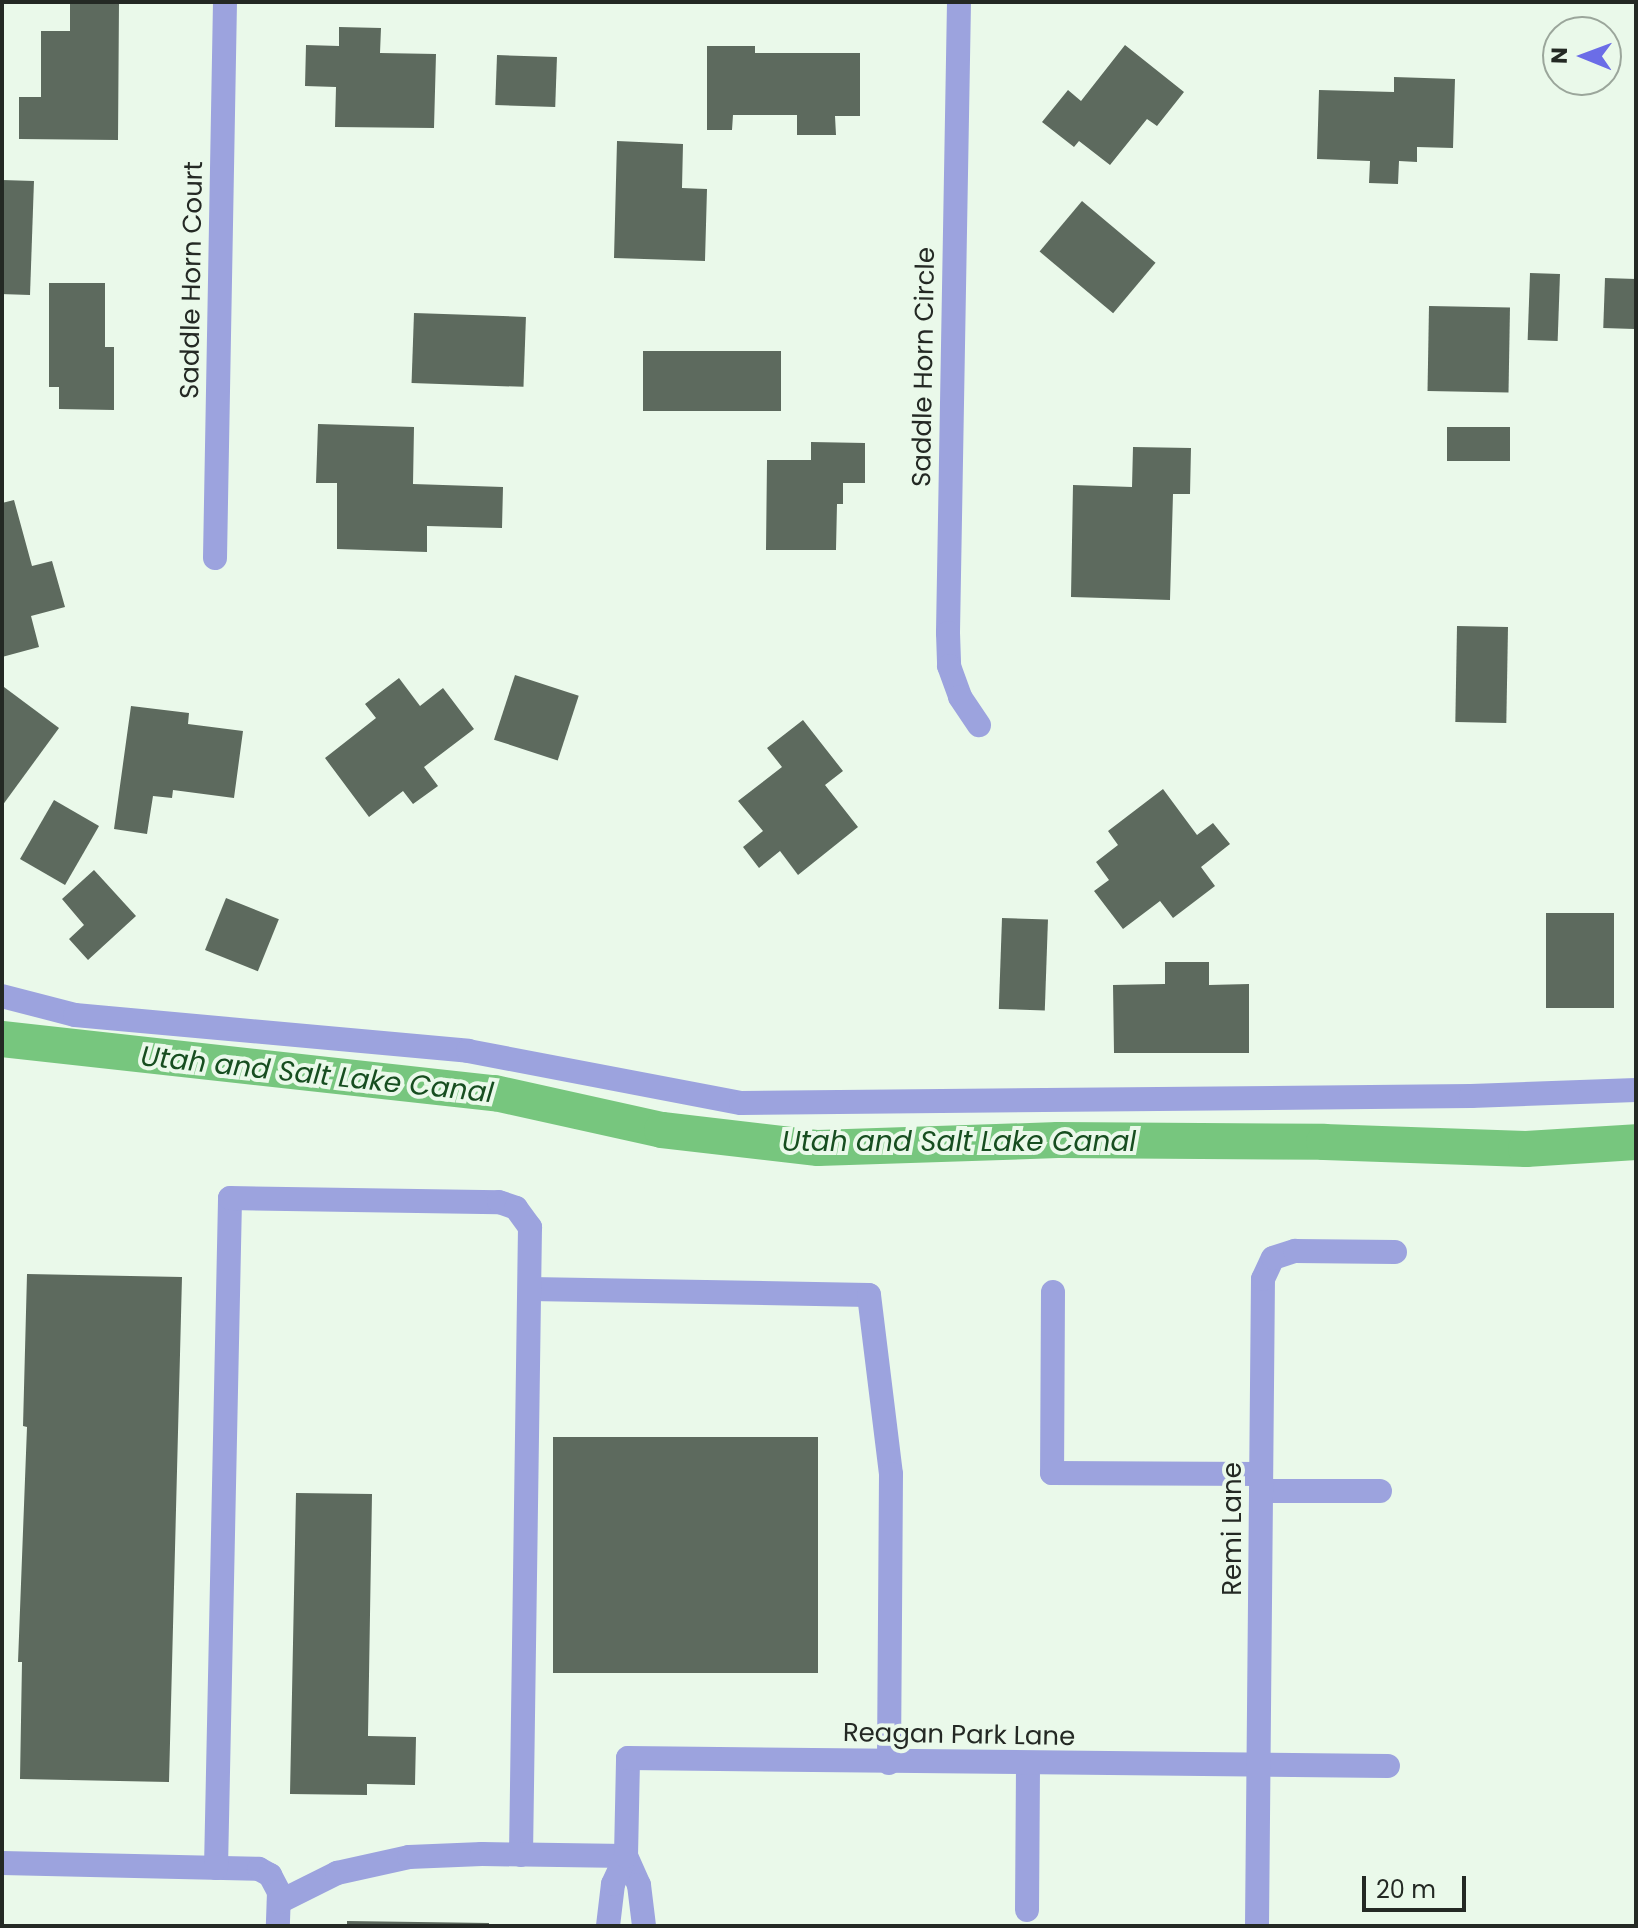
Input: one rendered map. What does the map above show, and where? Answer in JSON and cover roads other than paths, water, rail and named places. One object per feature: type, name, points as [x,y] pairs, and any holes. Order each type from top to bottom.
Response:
[{"type":"street","name":"Saddle Horn Court","points":[[215,558],[225,2]]},
{"type":"street","name":"Saddle Horn Circle","points":[[959,2],[948,633],[949,666],[960,697],[979,725]]},
{"type":"street","points":[[2,996],[75,1015],[468,1051],[741,1103],[1471,1096],[1636,1090]]},
{"type":"street","points":[[216,1868],[230,1198],[508,1204],[523,1215],[530,1227],[521,1855]]},
{"type":"street","name":"Remi Lane","points":[[1257,1926],[1263,1279],[1273,1258],[1295,1251],[1395,1252]]},
{"type":"street","points":[[530,1289],[869,1295],[891,1474],[889,1763]]},
{"type":"street","points":[[1053,1292],[1052,1473],[1261,1482],[1380,1491]]},
{"type":"street","name":"Reagan Park Lane","points":[[644,1926],[643,1900],[626,1856],[628,1758],[1388,1766]]},
{"type":"street","points":[[1027,1910],[1028,1764]]},
{"type":"street","points":[[2,1863],[259,1869],[276,1883],[279,1914],[337,1873],[372,1863],[445,1855],[626,1856]]},
{"type":"street","name":"Reagan Park Lane","points":[[608,1926],[613,1884],[626,1856]]},
{"type":"waterway","name":"Utah and Salt Lake Canal","points":[[2,1039],[495,1093],[662,1130],[818,1148],[1058,1140],[1324,1142],[1526,1149],[1636,1142]]}]
